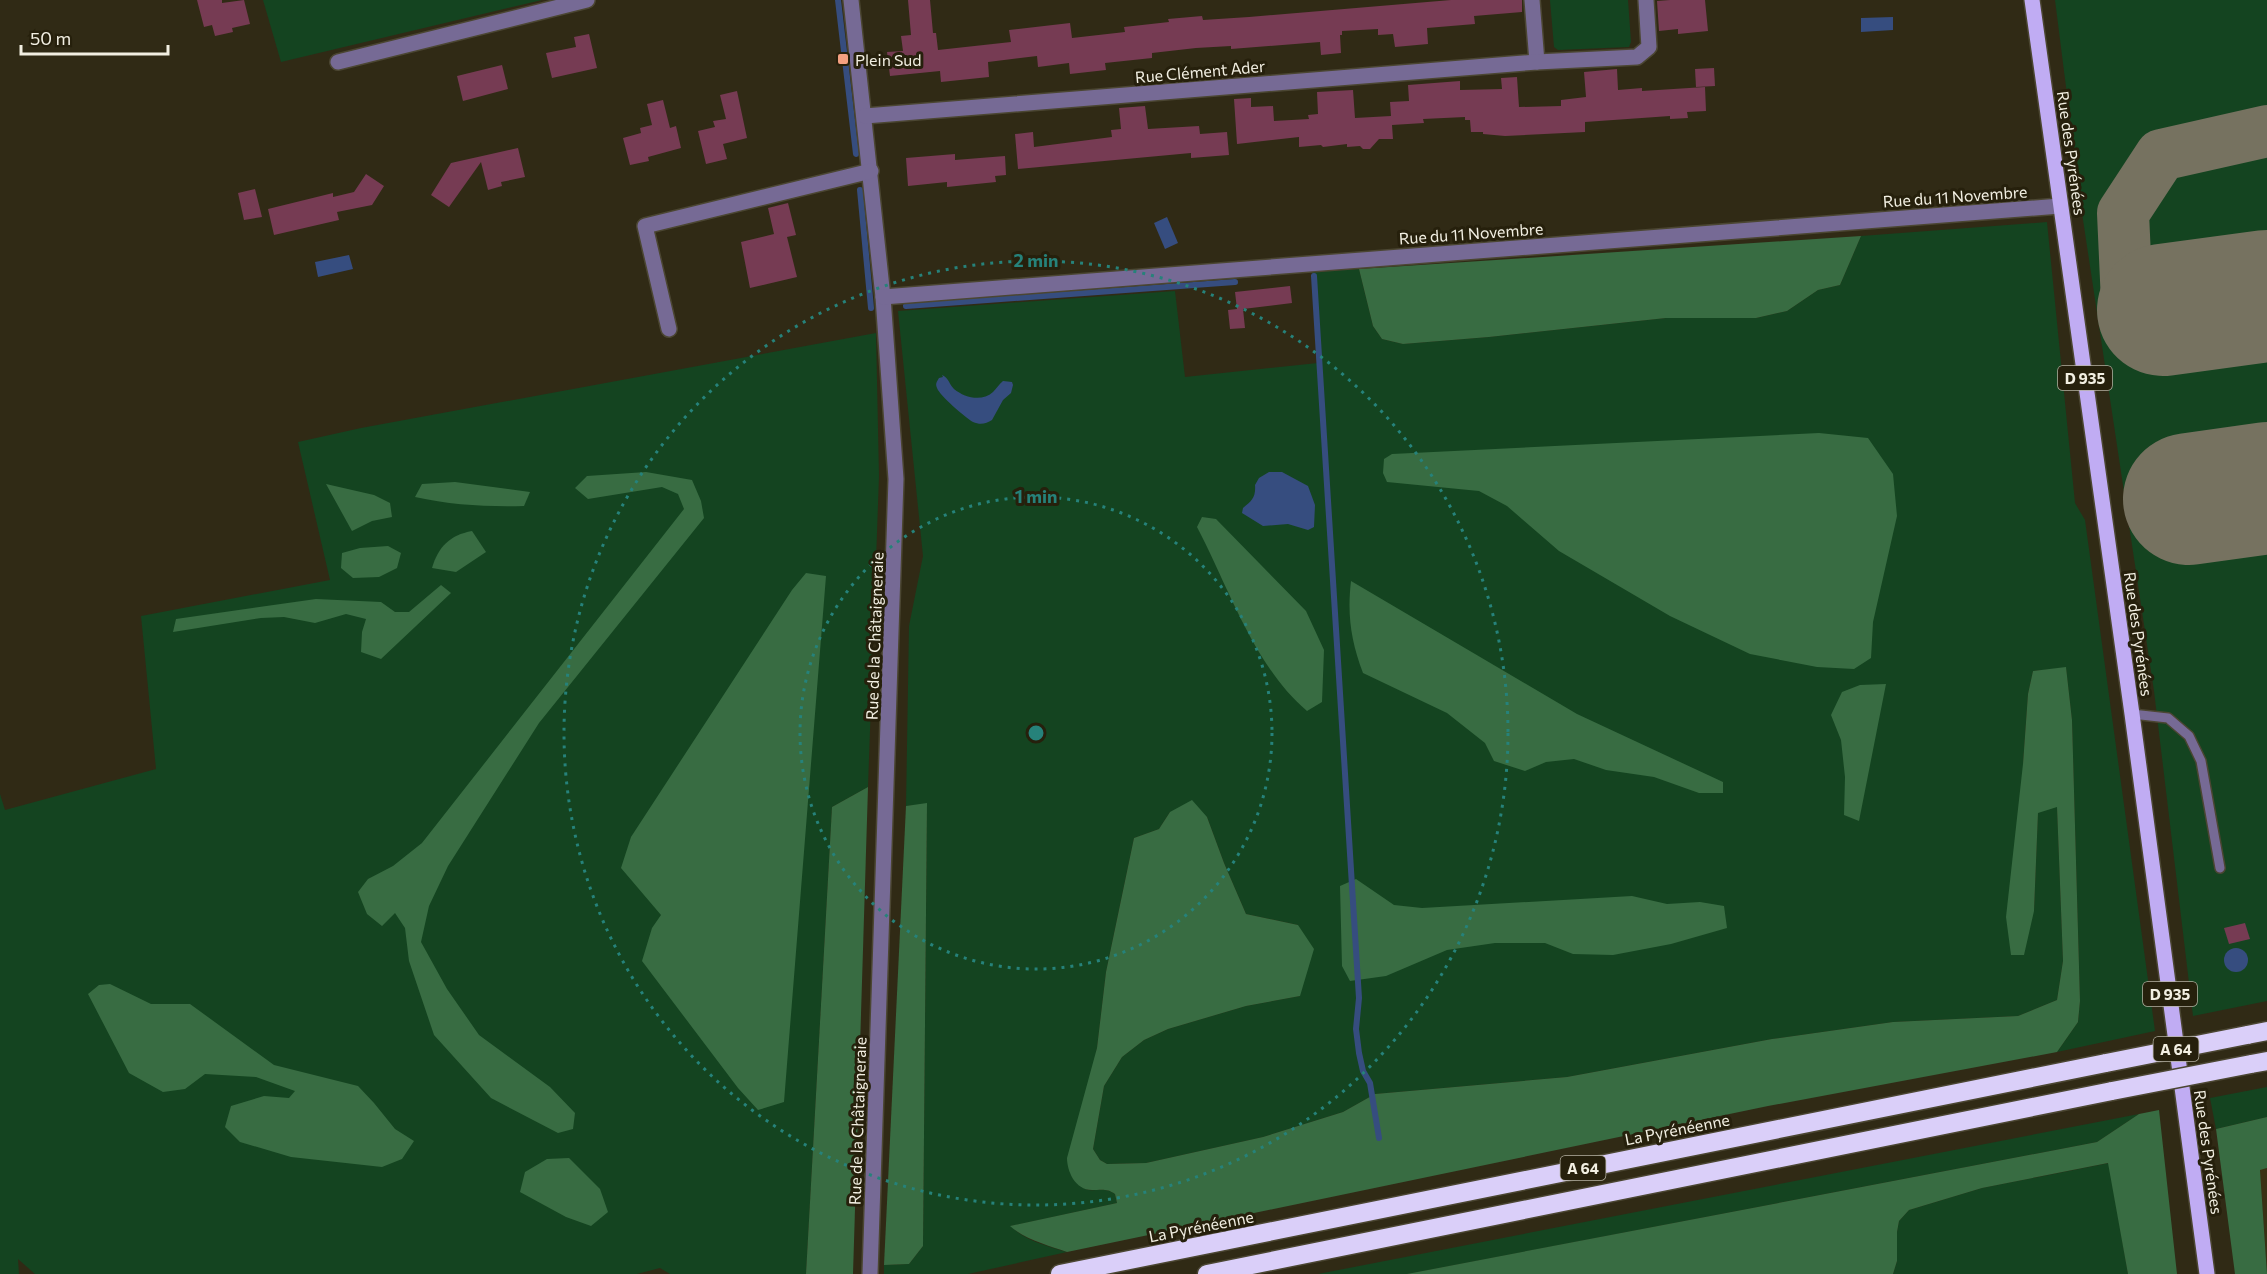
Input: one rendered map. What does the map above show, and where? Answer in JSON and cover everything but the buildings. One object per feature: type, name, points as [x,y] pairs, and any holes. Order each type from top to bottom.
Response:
[{"type":"highway","name":"La Pyrénéenne","points":[[1060,1274],[2267,1031]]},
{"type":"highway","name":"A 64","points":[[1207,1274],[2259,1062]]},
{"type":"main road","name":"Rue des Pyrénées","points":[[2032,0],[2132,714],[2207,1274]]},
{"type":"street","points":[[338,62],[587,0]]},
{"type":"street","name":"Rue de la Châtaigneraie","points":[[851,0],[884,297],[896,479],[870,1274]]},
{"type":"street","points":[[1532,0],[1537,62]]},
{"type":"street","name":"Rue Clément Ader","points":[[865,116],[1537,62],[1637,57],[1649,47],[1646,0]]},
{"type":"street","points":[[669,329],[645,226],[871,171]]},
{"type":"street","name":"Rue du 11 Novembre","points":[[884,297],[2060,206]]},
{"type":"lane","points":[[2132,714],[2168,718],[2189,736],[2201,761],[2220,868]]},
{"type":"shaded area","points":[[2267,1168],[2267,1274],[2260,1169]]},
{"type":"green space","points":[[263,0],[542,0],[281,62]]},
{"type":"green space","points":[[1550,0],[1628,0],[1631,42],[1629,47],[1558,50],[1554,47]]},
{"type":"green space","points":[[2055,0],[2267,0],[2267,1001],[2193,1016],[2154,691],[2082,213]]},
{"type":"green space","points":[[2047,222],[2075,503],[2085,520],[2155,1031],[2057,1052],[2078,1022],[2080,1001],[2072,720],[2066,668],[2033,671],[2028,694],[2023,764],[2034,911],[2038,812],[2057,806],[2063,961],[2057,1000],[2018,1016],[1893,1022],[1772,1039],[1567,1077],[1375,1094],[1343,1112],[1263,1137],[1146,1163],[1107,1164],[1100,1160],[1093,1149],[1104,1086],[1122,1057],[1144,1040],[1168,1029],[1246,1006],[1300,996],[1298,925],[1246,914],[1207,817],[1170,812],[1159,829],[1134,838],[1106,972],[1097,1048],[1072,1177],[1086,1189],[1105,1190],[1115,1194],[1117,1203],[1011,1226],[1030,1239],[1067,1252],[968,1274],[884,1274],[884,1265],[909,1264],[923,1246],[927,804],[906,806],[909,626],[923,556],[898,311],[1175,291],[1185,377],[1318,363],[1312,272],[1359,269],[1373,326],[1382,339],[1403,344],[1666,318],[1756,318],[1787,311],[1818,290],[1840,285],[1861,236]]},
{"type":"green space","points":[[1861,236],[1840,285],[1818,290],[1787,311],[1756,318],[1666,318],[1403,344],[1382,339],[1373,326],[1359,269]]},
{"type":"green space","points":[[876,333],[879,476],[868,787],[832,807],[806,1274],[670,1274],[660,1268],[637,1274],[35,1274],[18,1259],[19,1274],[0,1274],[0,794],[5,810],[156,769],[141,616],[330,580],[298,442],[361,428]]},
{"type":"green space","points":[[1819,433],[1868,438],[1893,474],[1897,516],[1873,622],[1871,658],[1854,669],[1817,667],[1750,654],[1670,616],[1559,551],[1507,506],[1479,491],[1387,482],[1383,473],[1384,459],[1392,454]]},
{"type":"green space","points":[[646,472],[692,480],[701,501],[704,518],[539,723],[448,866],[429,906],[421,942],[447,989],[479,1035],[550,1087],[575,1113],[573,1129],[558,1133],[491,1098],[434,1035],[409,961],[405,928],[395,913],[382,926],[367,914],[358,892],[368,879],[393,866],[422,843],[684,509],[678,494],[662,487],[588,499],[575,488],[587,476]]},
{"type":"green space","points":[[455,482],[530,492],[524,506],[469,505],[415,497],[422,484]]},
{"type":"green space","points":[[326,484],[374,495],[390,503],[392,517],[372,521],[352,531]]},
{"type":"green space","points":[[1202,517],[1216,519],[1306,611],[1324,650],[1322,702],[1307,711],[1288,693],[1272,672],[1244,625],[1197,527]]},
{"type":"green space","points":[[472,531],[486,552],[456,572],[432,568],[441,548],[446,543]]},
{"type":"green space","points":[[388,546],[401,553],[397,568],[379,577],[353,578],[341,568],[342,553],[360,548]]},
{"type":"green space","points":[[806,573],[826,576],[784,1102],[758,1110],[738,1088],[642,961],[652,928],[661,915],[621,868],[631,837],[792,590]]},
{"type":"green space","points":[[1351,581],[1577,714],[1723,782],[1723,793],[1699,793],[1654,777],[1606,770],[1574,759],[1546,762],[1525,771],[1494,761],[1485,743],[1447,713],[1363,673],[1351,628]]},
{"type":"green space","points":[[441,585],[451,593],[381,659],[361,652],[362,632],[366,619],[346,614],[315,623],[284,617],[261,618],[173,632],[176,619],[316,599],[381,602],[395,612],[409,612]]},
{"type":"green space","points":[[2066,667],[2072,720],[2080,1001],[2078,1022],[2057,1052],[1768,1106],[1067,1252],[1030,1239],[1010,1226],[1117,1203],[1115,1194],[1112,1192],[1081,1187],[1070,1174],[1067,1158],[1097,1048],[1106,972],[1134,838],[1159,829],[1170,812],[1192,800],[1207,817],[1246,914],[1298,925],[1314,949],[1300,996],[1246,1006],[1168,1029],[1144,1040],[1122,1057],[1104,1086],[1093,1149],[1100,1160],[1107,1164],[1146,1163],[1263,1137],[1343,1112],[1375,1094],[1567,1077],[1772,1039],[1893,1022],[2018,1016],[2057,1000],[2063,961],[2057,807],[2038,813],[2034,911],[2024,955],[2011,955],[2006,917],[2023,764],[2028,694],[2033,671]]},
{"type":"green space","points":[[1886,684],[1859,821],[1844,815],[1845,777],[1841,740],[1831,715],[1842,692],[1860,685]]},
{"type":"green space","points":[[868,787],[853,1274],[806,1274],[832,807]]},
{"type":"green space","points":[[927,803],[923,1246],[909,1264],[884,1265],[906,806]]},
{"type":"green space","points":[[1356,879],[1394,905],[1422,908],[1632,896],[1667,904],[1700,902],[1724,906],[1727,928],[1671,944],[1613,955],[1573,954],[1545,943],[1495,943],[1447,950],[1386,976],[1350,981],[1342,966],[1340,886]]},
{"type":"green space","points":[[110,984],[151,1004],[190,1004],[274,1065],[358,1086],[395,1129],[414,1141],[402,1159],[382,1167],[291,1157],[240,1142],[225,1127],[231,1106],[264,1096],[289,1098],[295,1091],[256,1077],[205,1074],[185,1089],[163,1092],[129,1073],[88,994],[99,985]]},
{"type":"green space","points":[[2267,1087],[2267,1117],[2216,1129],[2210,1098]]},
{"type":"green space","points":[[2159,1110],[2177,1274],[2128,1274],[2108,1163],[1982,1188],[1909,1210],[1899,1221],[1897,1261],[1893,1274],[1407,1274],[2097,1142],[2139,1114]]},
{"type":"green space","points":[[2139,1114],[2097,1142],[1408,1274],[1318,1274]]},
{"type":"green space","points":[[2267,1117],[2267,1168],[2260,1170],[2267,1274],[2235,1274],[2216,1129]]},
{"type":"green space","points":[[569,1158],[600,1189],[608,1212],[591,1226],[566,1217],[520,1192],[525,1172],[547,1159]]},
{"type":"green space","points":[[2109,1163],[2128,1274],[1893,1274],[1897,1261],[1899,1221],[1909,1210],[1982,1188]]},
{"type":"water","points":[[1893,17],[1893,30],[1861,32],[1861,18]]},
{"type":"water","points":[[1167,217],[1178,243],[1165,249],[1154,223]]},
{"type":"water","points":[[349,255],[353,269],[318,277],[315,262]]},
{"type":"water","points":[[942,375],[954,389],[974,398],[989,395],[1003,381],[1012,382],[1013,385],[1011,393],[1003,400],[992,420],[978,424],[964,416],[939,392],[936,384],[939,378],[943,377]]},
{"type":"water","points":[[1269,472],[1282,472],[1308,486],[1315,505],[1314,527],[1308,530],[1288,524],[1263,526],[1242,513],[1243,508],[1253,498],[1255,485],[1259,478]]},
{"type":"water","points":[[2236,948],[2241,949],[2247,955],[2247,965],[2241,971],[2236,972],[2231,971],[2225,965],[2224,960],[2225,955],[2231,949]]},
{"type":"waterway","points":[[838,0],[856,154]]},
{"type":"waterway","points":[[860,190],[871,308]]},
{"type":"waterway","points":[[1314,276],[1359,998],[1356,1029],[1363,1071],[1370,1083],[1379,1138]]},
{"type":"waterway","points":[[906,306],[1235,282]]},
{"type":"taxiway","points":[[2127,302],[2123,213],[2161,155],[2267,131]]},
{"type":"runway","points":[[2163,310],[2267,296]]},
{"type":"runway","points":[[2189,499],[2267,488]]},
{"type":"place","name":"Plein Sud","points":[[843,59]]}]
